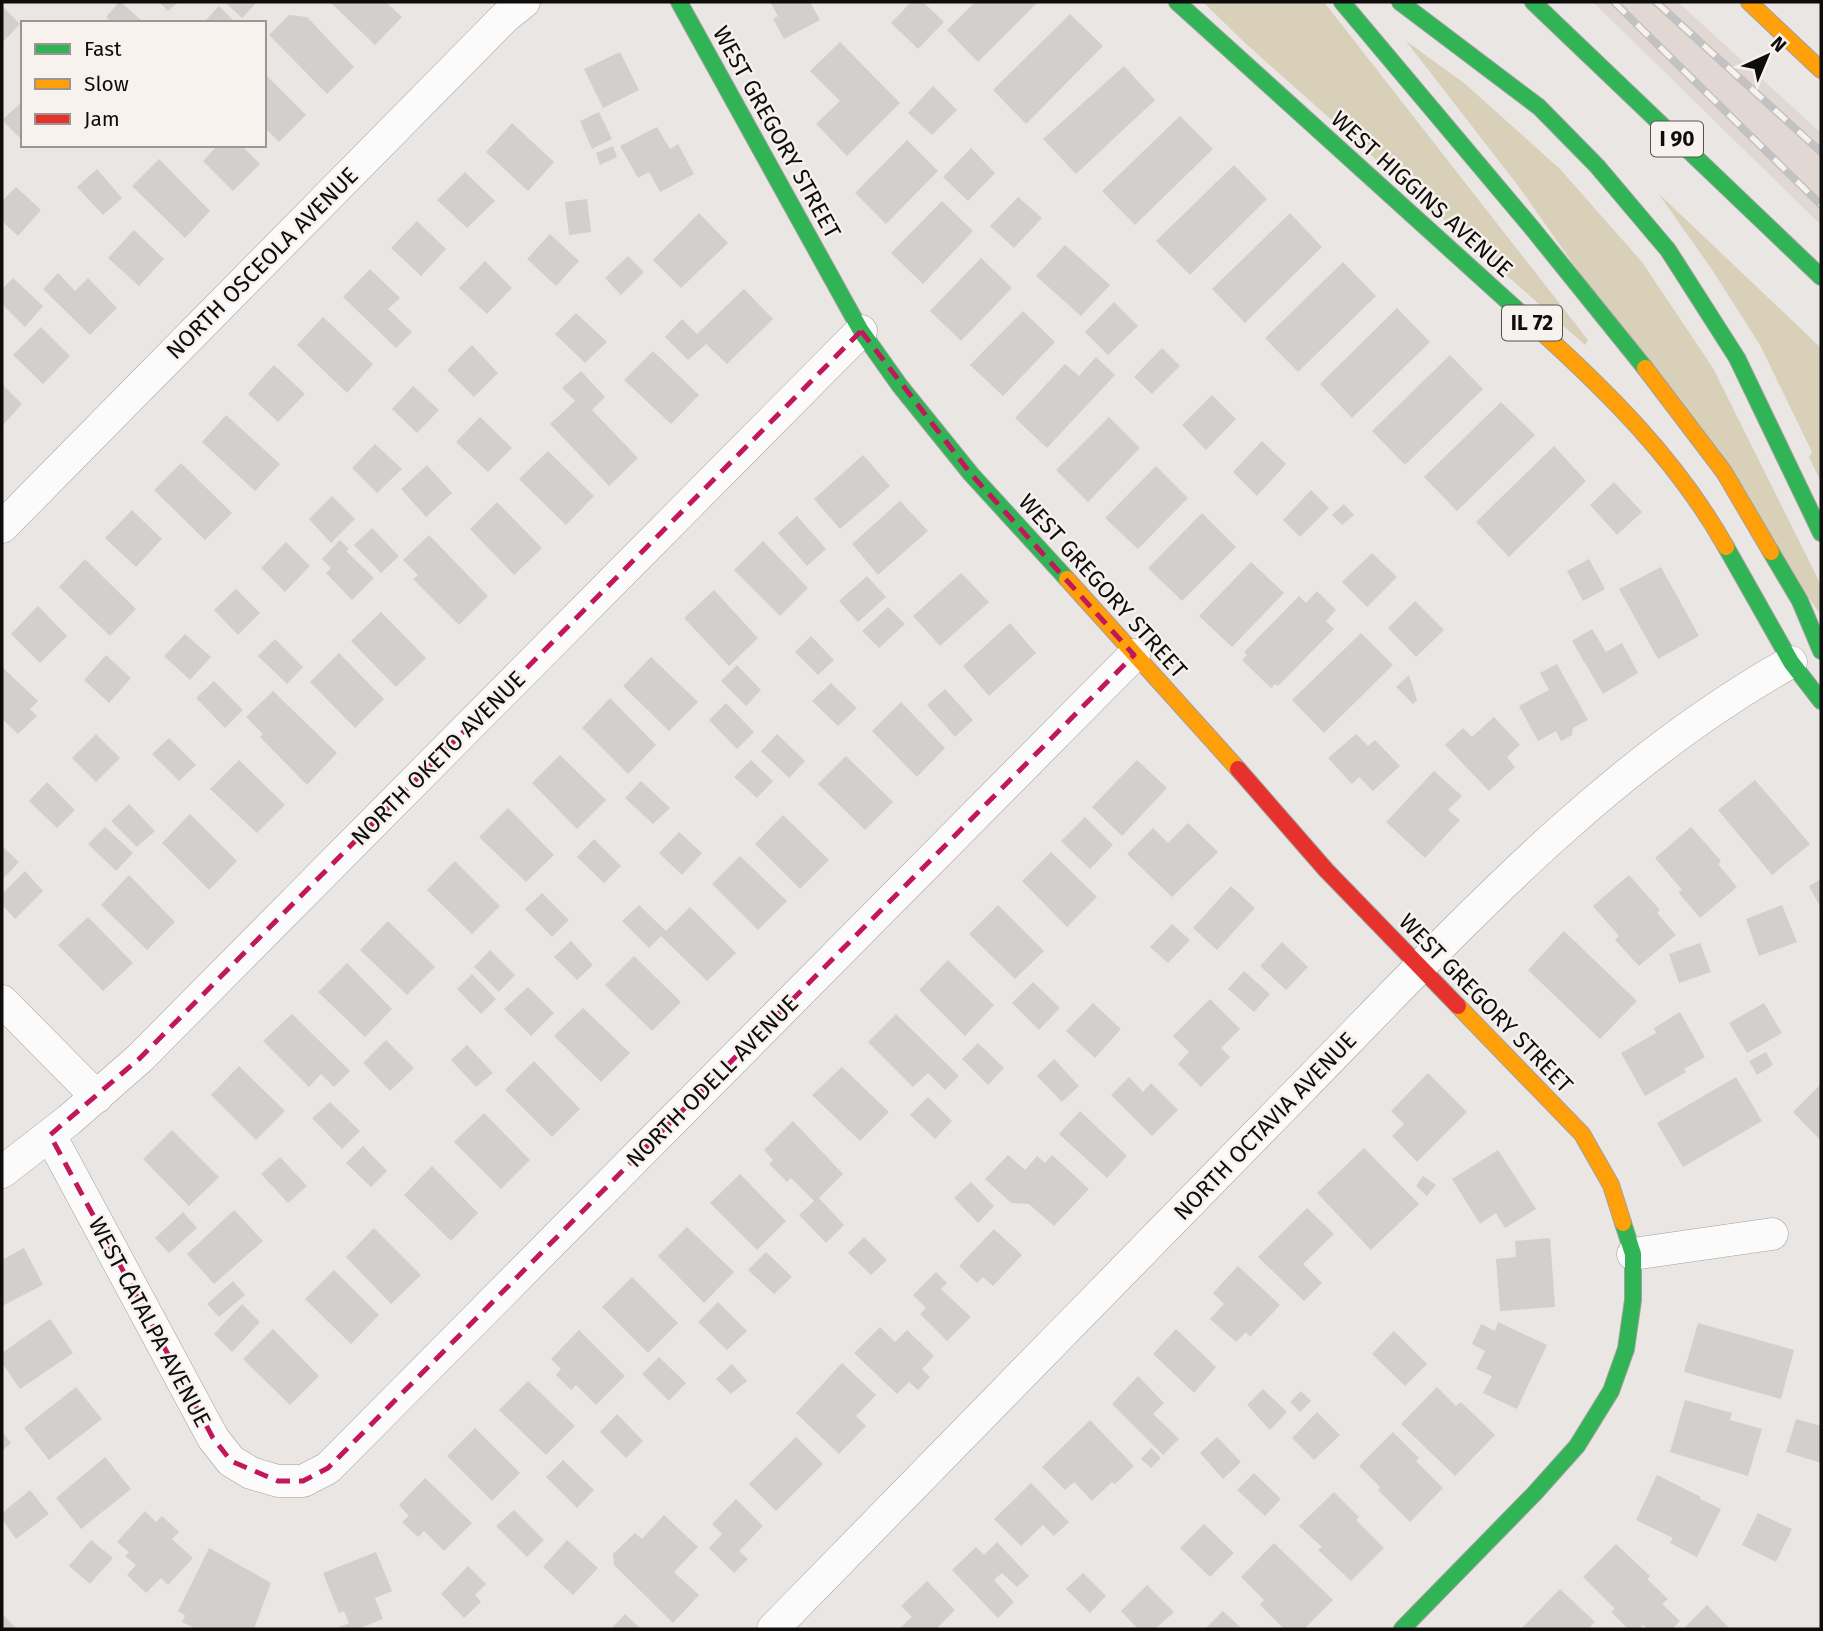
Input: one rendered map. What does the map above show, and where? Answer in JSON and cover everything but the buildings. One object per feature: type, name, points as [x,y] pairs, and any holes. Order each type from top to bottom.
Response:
[{"type":"main road","name":"WEST GREGORY STREET","points":[[679,2],[861,331],[900,386],[971,474],[1255,787],[1326,870],[1581,1135],[1611,1185],[1633,1254],[1633,1300],[1626,1349],[1611,1391],[1568,1455],[1534,1494],[1402,1629]]},
{"type":"main road","name":"WEST HIGGINS AVENUE","points":[[1177,2],[1607,393],[1648,438],[1705,510],[1791,662],[1821,701]]},
{"type":"main road","points":[[1342,2],[1532,228],[1661,388],[1724,472],[1800,601],[1821,650]]},
{"type":"main road","points":[[1400,2],[1539,107],[1597,166],[1668,250],[1737,358],[1821,533]]},
{"type":"main road","name":"I 90","points":[[1533,2],[1821,277]]},
{"type":"main road","points":[[1749,2],[1821,70]]},
{"type":"street","name":"NORTH OSCEOLA AVENUE","points":[[2,527],[505,17],[524,2]]},
{"type":"street","name":"NORTH OKETO AVENUE","points":[[2,1172],[97,1097],[140,1058],[861,331]]},
{"type":"street","name":"NORTH ODELL AVENUE","points":[[278,1481],[303,1481],[328,1468],[1134,655]]},
{"type":"street","name":"NORTH OCTAVIA AVENUE","points":[[773,1629],[1421,967],[1561,829],[1623,775],[1754,683],[1791,662]]},
{"type":"street","points":[[2,1001],[97,1097]]},
{"type":"street","name":"WEST CATALPA AVENUE","points":[[50,1135],[213,1438],[231,1461],[251,1473],[278,1481]]},
{"type":"street","points":[[1633,1254],[1772,1234]]},
{"type":"highlighted area","points":[[861,331],[971,474],[1134,655],[328,1468],[303,1481],[278,1481],[231,1461],[213,1438],[50,1135],[140,1058]]},
{"type":"shaded area","points":[[1203,2],[1324,2],[1588,340],[1585,345],[1245,43]]},
{"type":"shaded area","points":[[1593,2],[1678,2],[1821,133],[1821,225]]},
{"type":"shaded area","points":[[1406,41],[1464,83],[1560,169],[1642,262],[1713,368],[1821,585],[1821,615],[1519,187]]},
{"type":"shaded area","points":[[1658,193],[1821,348],[1821,482],[1809,457],[1812,452],[1760,345],[1711,268]]},
{"type":"railway","points":[[1614,2],[1821,205]]},
{"type":"railway","points":[[1656,2],[1821,152]]},
{"type":"traffic: fast","points":[[679,2],[861,331],[900,386],[971,474],[1067,579]]},
{"type":"traffic: fast","points":[[1177,2],[1535,326]]},
{"type":"traffic: fast","points":[[1342,2],[1532,228],[1645,368]]},
{"type":"traffic: fast","points":[[1400,2],[1539,107],[1597,166],[1668,250],[1737,358],[1821,533]]},
{"type":"traffic: fast","points":[[1533,2],[1821,277]]},
{"type":"traffic: fast","points":[[1726,547],[1791,662],[1821,701]]},
{"type":"traffic: fast","points":[[1771,552],[1800,601],[1821,651]]},
{"type":"traffic: fast","points":[[1402,1629],[1577,1446],[1611,1391],[1626,1349],[1633,1300],[1633,1254],[1623,1223]]},
{"type":"traffic: slow","points":[[1749,2],[1821,70]]},
{"type":"traffic: slow","points":[[1535,326],[1589,376],[1640,429],[1686,485],[1726,547]]},
{"type":"traffic: slow","points":[[1645,368],[1724,472],[1771,552]]},
{"type":"traffic: slow","points":[[1067,579],[1238,769]]},
{"type":"traffic: slow","points":[[1458,1006],[1582,1134],[1611,1185],[1623,1223]]},
{"type":"traffic: jam","points":[[1238,769],[1326,870],[1458,1006]]}]
